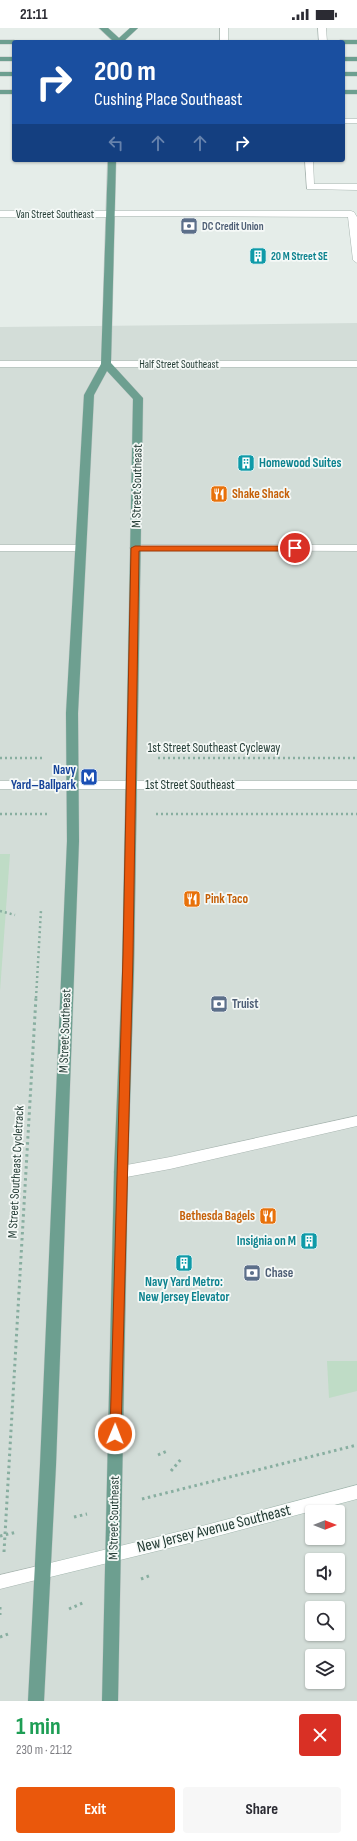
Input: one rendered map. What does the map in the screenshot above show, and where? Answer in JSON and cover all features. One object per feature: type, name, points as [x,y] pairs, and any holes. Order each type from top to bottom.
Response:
[{"type":"main road","points":[[103,28],[117,40]]},
{"type":"main road","points":[[121,40],[134,28]]},
{"type":"main road","points":[[0,42],[12,42]]},
{"type":"main road","points":[[345,42],[357,42]]},
{"type":"main road","points":[[0,59],[12,59]]},
{"type":"main road","points":[[345,59],[357,59]]},
{"type":"main road","points":[[0,74],[12,74]]},
{"type":"main road","points":[[345,74],[357,74]]},
{"type":"main road","points":[[0,92],[12,92]]},
{"type":"main road","points":[[345,92],[357,92]]},
{"type":"main road","name":"M Street Southeast","points":[[36,1701],[69,936],[74,785],[72,758],[72,713],[89,395],[106,364],[109,214],[112,162]]},
{"type":"main road","name":"M Street Southeast","points":[[106,364],[138,398],[128,971],[121,1172],[110,1701]]},
{"type":"street","points":[[224,28],[224,40]]},
{"type":"street","points":[[322,28],[324,40]]},
{"type":"street","points":[[345,121],[357,121]]},
{"type":"street","points":[[309,162],[310,187],[357,187]]},
{"type":"street","name":"Van Street Southeast","points":[[0,214],[354,214]]},
{"type":"street","points":[[354,214],[357,260]]},
{"type":"street","name":"Half Street Southeast","points":[[0,364],[357,364]]},
{"type":"street","points":[[0,548],[81,548]]},
{"type":"street","points":[[135,548],[357,548]]},
{"type":"street","name":"1st Street Southeast","points":[[0,785],[357,785]]},
{"type":"street","points":[[121,1172],[170,1163],[357,1120]]},
{"type":"street","name":"New Jersey Avenue Southeast","points":[[1,1582],[193,1535],[357,1492]]},
{"type":"path","points":[[0,758],[72,758]]},
{"type":"path","name":"1st Street Southeast Cycleway","points":[[131,758],[357,758]]},
{"type":"path","points":[[46,821],[48,785]]},
{"type":"path","points":[[0,814],[6,814]]},
{"type":"path","points":[[192,814],[357,814]]},
{"type":"path","name":"M Street Southeast Cycletrack","points":[[0,1615],[42,905]]},
{"type":"path","points":[[0,911],[15,915]]},
{"type":"path","points":[[172,1492],[357,1445]]},
{"type":"path","points":[[158,1455],[167,1451]]},
{"type":"path","points":[[171,1471],[182,1458]]},
{"type":"shaded area","points":[[357,323],[357,1701],[0,1701],[0,327]]},
{"type":"green space","points":[[0,854],[10,854],[0,991]]},
{"type":"green space","points":[[327,1361],[357,1361],[357,1391],[329,1398]]},
{"type":"place","name":"DC Credit Union","points":[[189,226]]},
{"type":"place","name":"20 M Street SE","points":[[258,256]]},
{"type":"place","name":"Homewood Suites","points":[[246,463]]},
{"type":"place","name":"Shake Shack","points":[[219,494]]},
{"type":"place","name":"Navy Yard–Ballpark","points":[[89,777]]},
{"type":"place","name":"Pink Taco","points":[[192,899]]},
{"type":"place","name":"Truist","points":[[219,1004]]},
{"type":"place","name":"Bethesda Bagels","points":[[268,1216]]},
{"type":"place","name":"Insignia on M","points":[[309,1241]]},
{"type":"place","name":"Navy Yard Metro: New Jersey Elevator","points":[[184,1263]]},
{"type":"place","name":"Chase","points":[[252,1273]]},
{"type":"route","points":[[115,1434],[131,827],[135,548],[295,548]]}]
